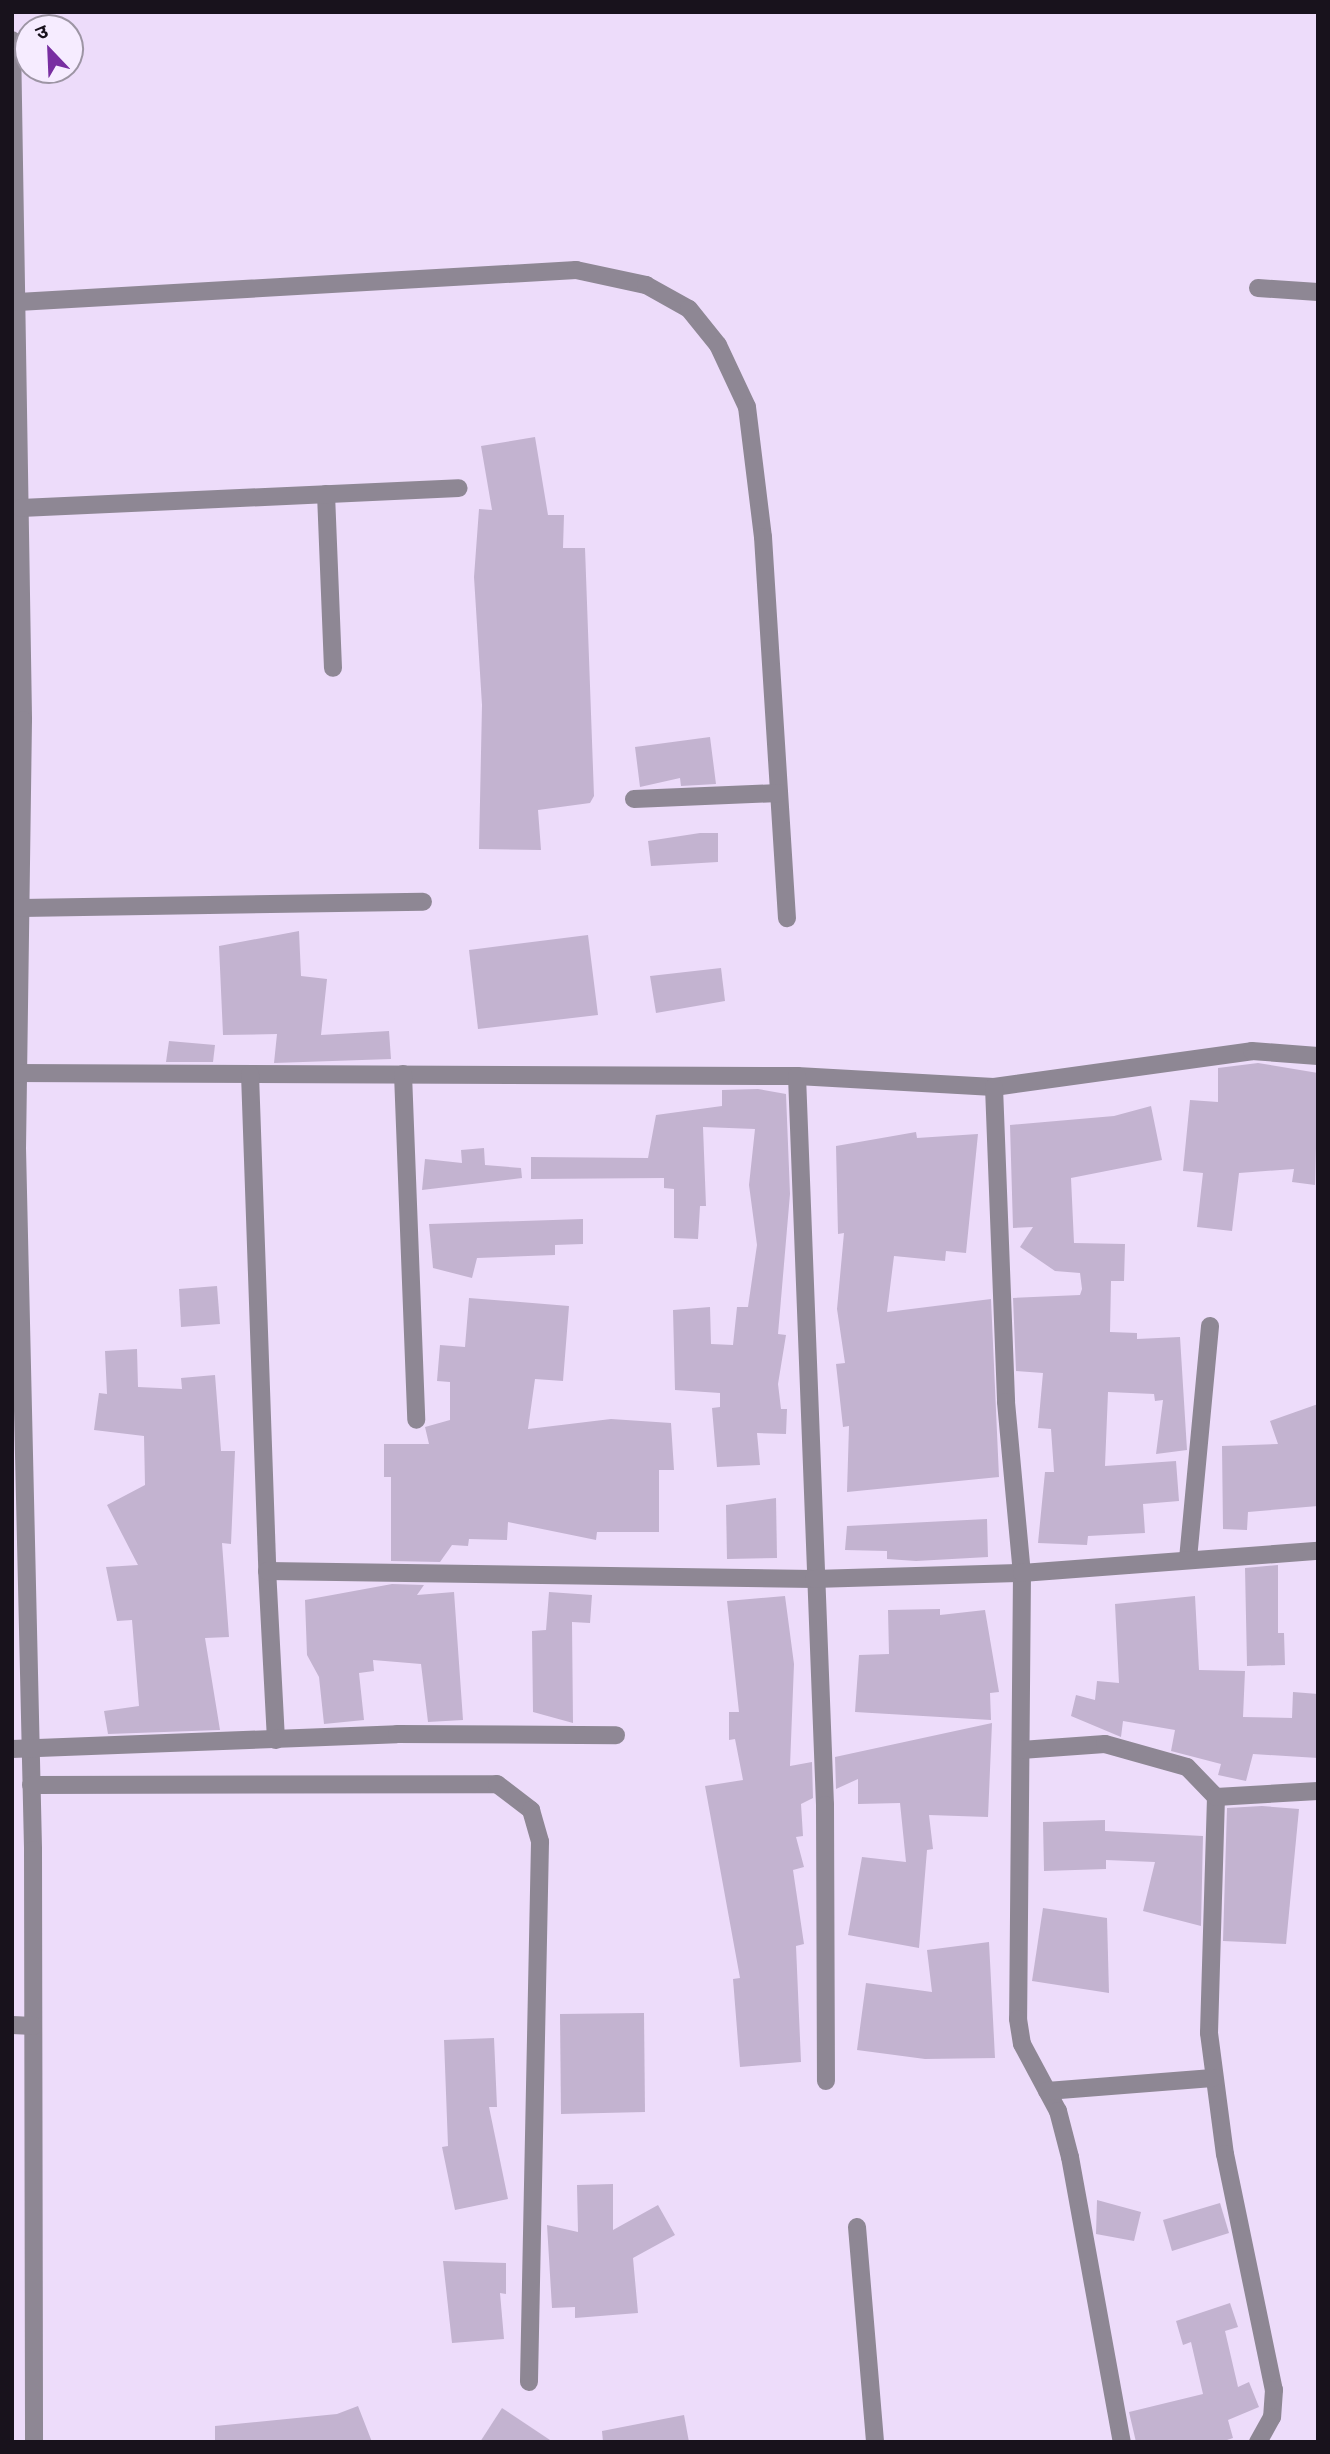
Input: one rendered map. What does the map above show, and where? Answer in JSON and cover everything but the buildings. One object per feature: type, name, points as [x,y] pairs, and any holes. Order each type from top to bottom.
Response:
[{"type":"street","points":[[12,40],[21,508],[18,769],[21,908],[15,1073],[31,1749],[34,2442]]},
{"type":"street","points":[[18,302],[576,270],[646,285],[689,309],[719,345],[747,407],[763,537],[787,918]]},
{"type":"street","points":[[1258,288],[1318,292]]},
{"type":"street","points":[[21,508],[459,488]]},
{"type":"street","points":[[327,494],[333,668]]},
{"type":"street","points":[[634,799],[779,793]]},
{"type":"street","points":[[21,908],[423,902]]},
{"type":"street","points":[[15,1073],[797,1076],[994,1087],[1252,1051],[1318,1056]]},
{"type":"street","points":[[250,1074],[267,1571],[276,1740]]},
{"type":"street","points":[[403,1074],[416,1420]]},
{"type":"street","points":[[797,1076],[814,1578],[825,1805],[826,2081]]},
{"type":"street","points":[[994,1087],[1006,1402],[1022,1573],[1018,2019],[1022,2044],[1047,2091],[1070,2157],[1122,2442]]},
{"type":"street","points":[[1188,1559],[1210,1326]]},
{"type":"street","points":[[267,1571],[814,1578],[1022,1573],[1318,1551]]},
{"type":"street","points":[[12,1749],[276,1740],[616,1735]]},
{"type":"street","points":[[1021,1750],[1105,1744],[1188,1767],[1216,1797],[1212,2078],[1274,2390],[1272,2417],[1258,2442]]},
{"type":"street","points":[[31,1785],[497,1784],[531,1810],[540,1842],[529,2382]]},
{"type":"street","points":[[1216,1797],[1318,1791]]},
{"type":"street","points":[[12,2025],[33,2026]]},
{"type":"street","points":[[1047,2091],[1212,2078]]},
{"type":"street","points":[[857,2227],[875,2442]]}]
